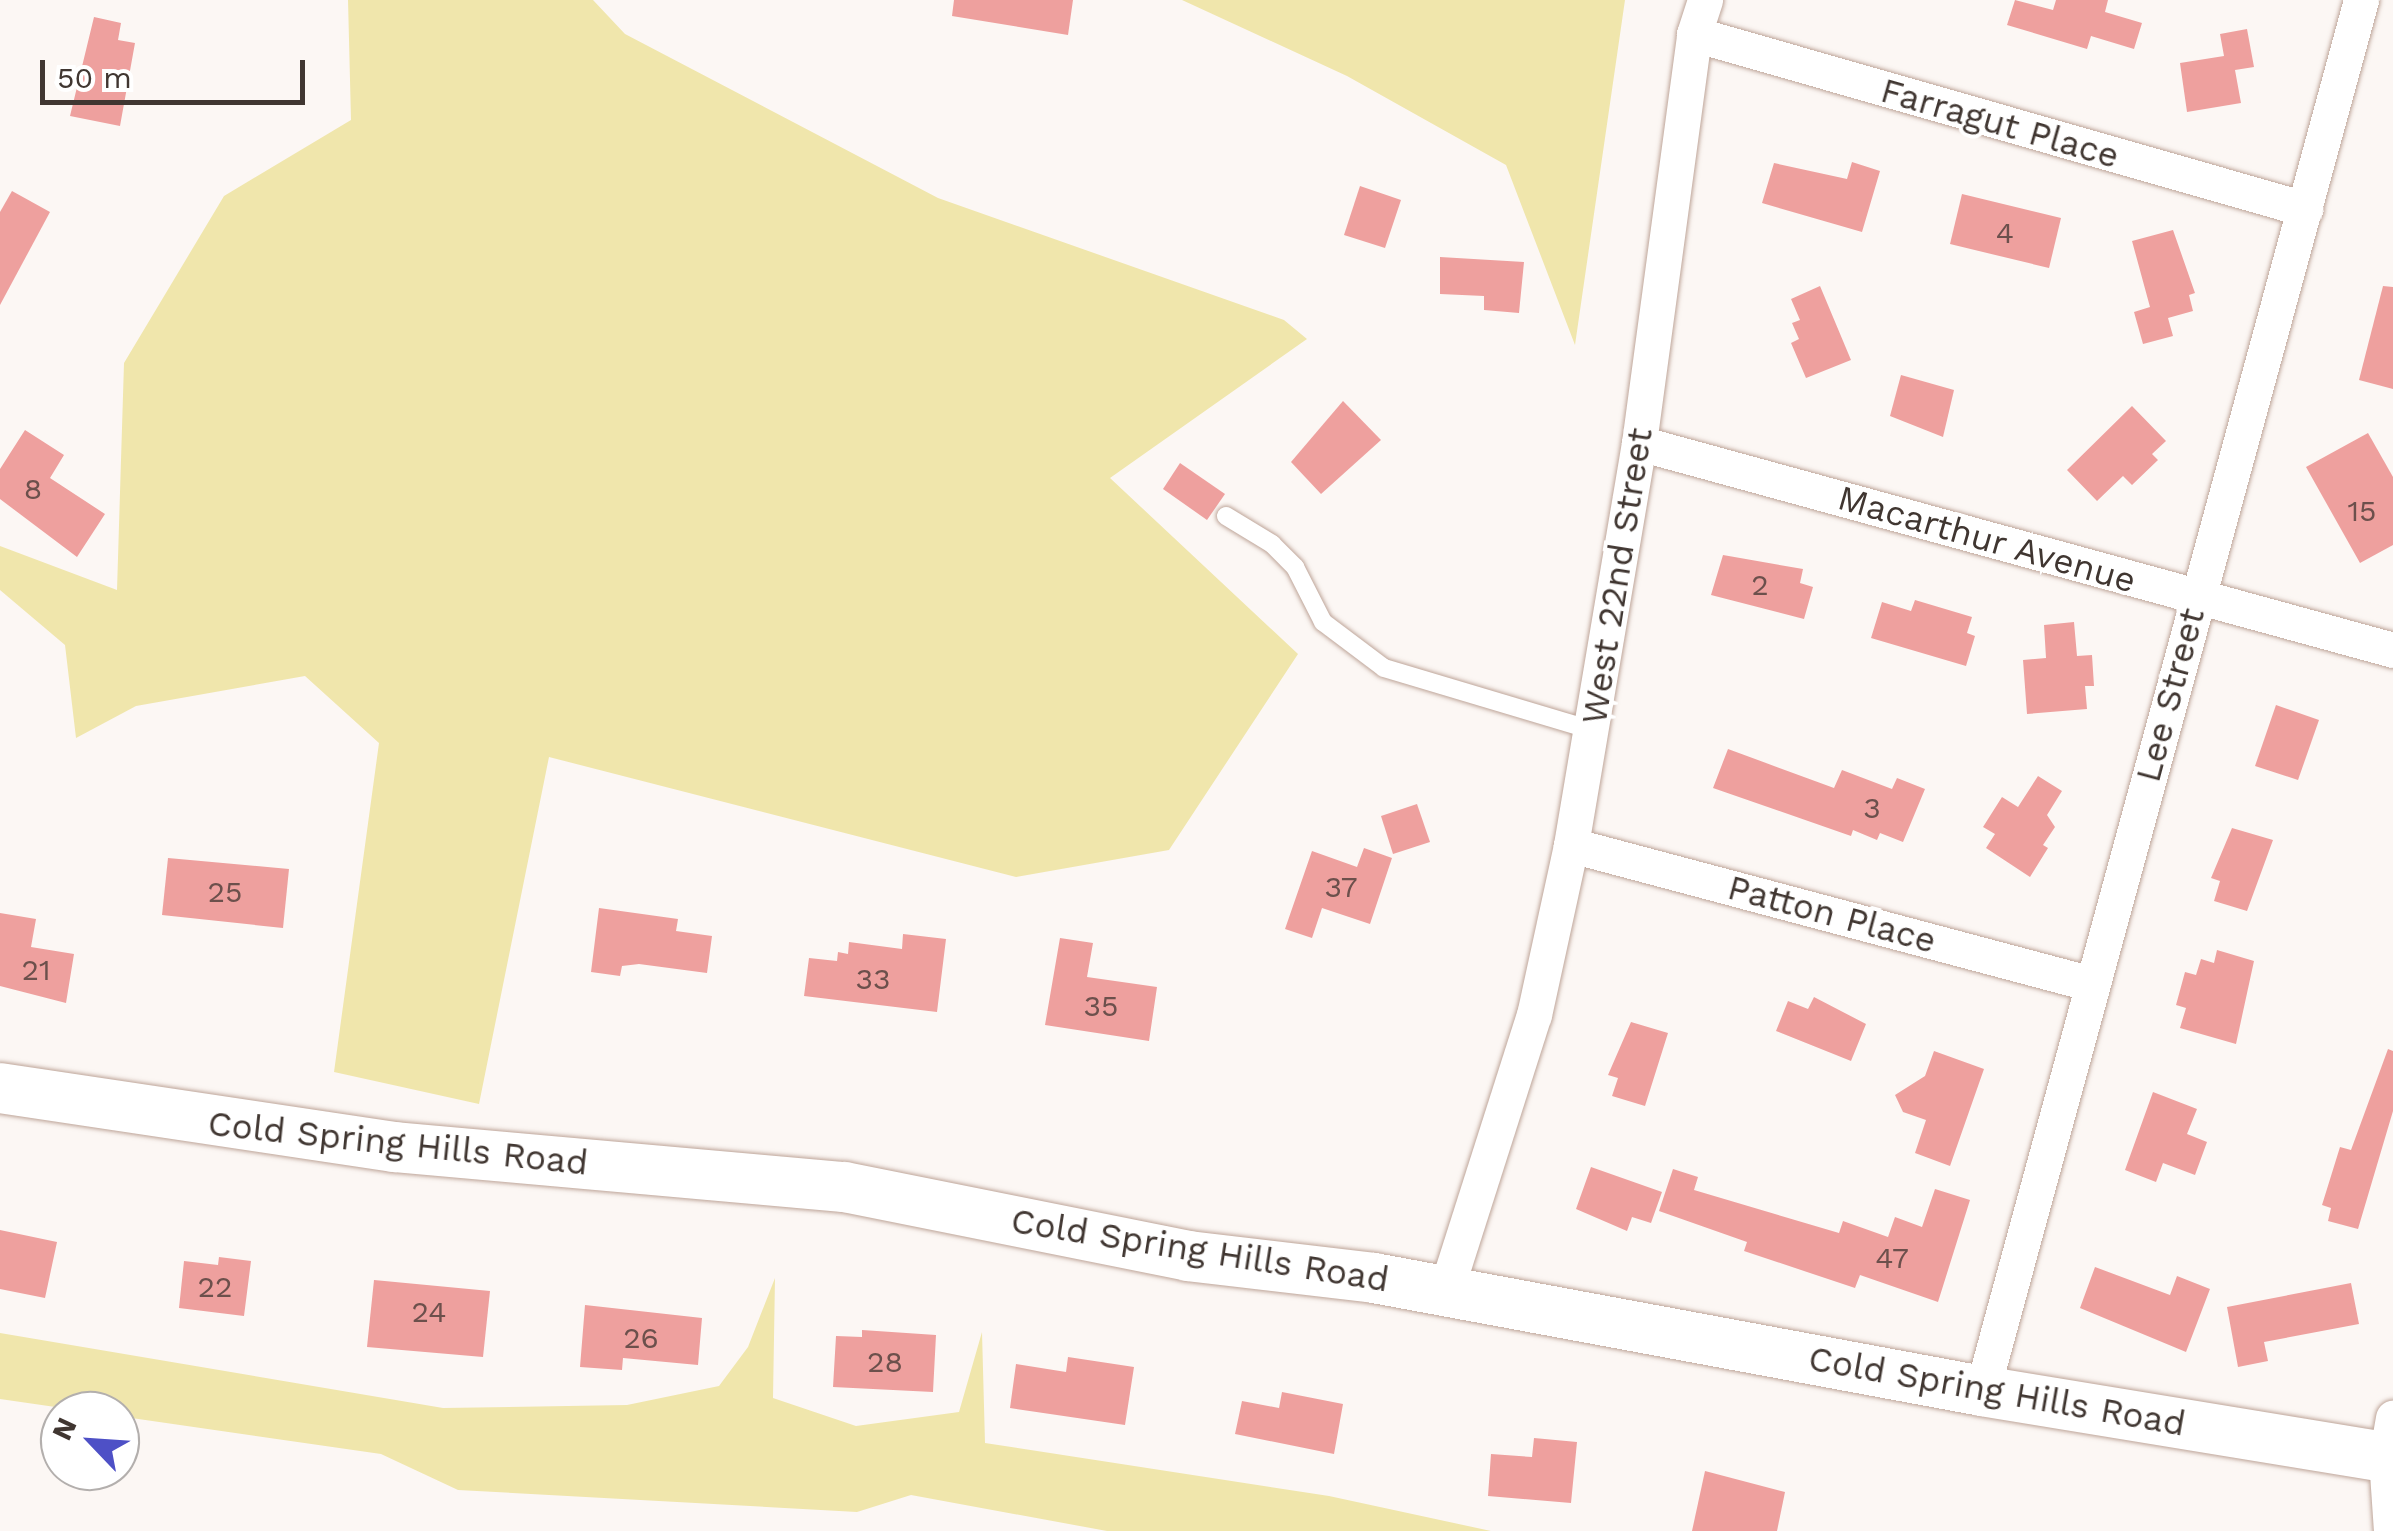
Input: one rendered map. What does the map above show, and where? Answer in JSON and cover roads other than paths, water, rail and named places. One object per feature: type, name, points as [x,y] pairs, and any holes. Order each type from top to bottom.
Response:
[{"type":"street","name":"West 22nd Street","points":[[1446,1290],[1534,1016],[1571,845],[1639,443],[1694,34],[1706,0]]},
{"type":"street","name":"Lee Street","points":[[1982,1391],[2361,0]]},
{"type":"street","name":"Farragut Place","points":[[1694,34],[2306,209]]},
{"type":"street","name":"Macarthur Avenue","points":[[1639,443],[2393,650]]},
{"type":"street","name":"Patton Place","points":[[1571,845],[2092,984]]},
{"type":"street","name":"Cold Spring Hills Road","points":[[0,1088],[395,1147],[844,1187],[1188,1256],[1446,1290],[1982,1391],[2391,1444]]},
{"type":"street","points":[[2391,1444],[2392,1531]]},
{"type":"lane","points":[[1226,516],[1272,544],[1295,567],[1323,622],[1384,668],[1592,730]]}]
